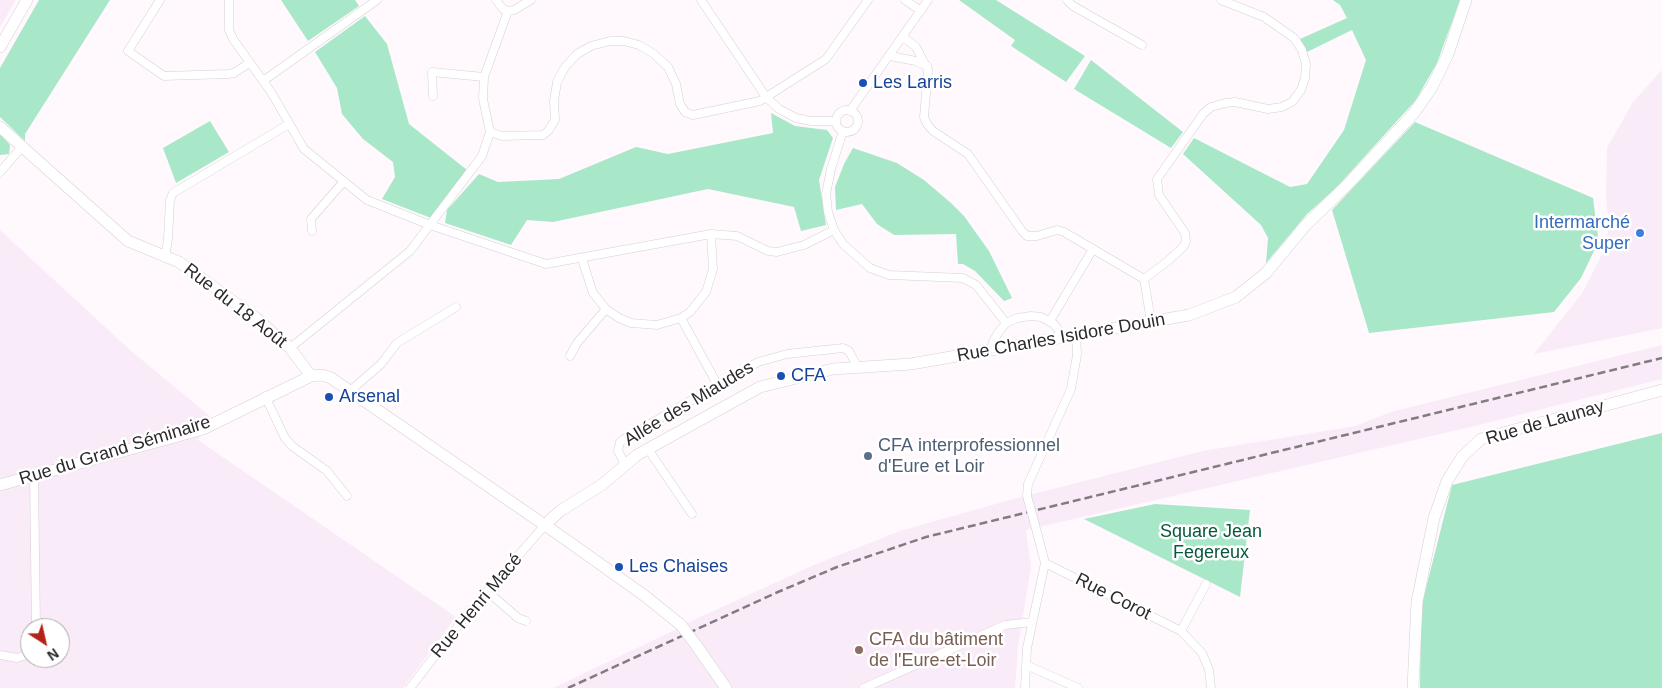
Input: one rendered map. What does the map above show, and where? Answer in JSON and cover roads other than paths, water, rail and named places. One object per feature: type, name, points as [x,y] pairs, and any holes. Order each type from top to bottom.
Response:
[{"type":"street","points":[[0,47],[28,0]]},
{"type":"street","points":[[160,0],[128,51],[164,76],[234,74],[249,62]]},
{"type":"street","points":[[229,0],[229,30],[263,81],[304,149],[373,203],[430,225],[546,264],[711,234],[737,236],[768,251],[777,252],[804,245],[834,230]]},
{"type":"street","points":[[263,81],[377,0]]},
{"type":"street","points":[[496,0],[503,9],[508,11],[514,10],[530,0]]},
{"type":"street","points":[[701,0],[766,97],[778,109],[796,118],[836,121]]},
{"type":"street","points":[[490,132],[510,135],[543,134],[548,131],[555,120],[554,101],[558,82],[565,67],[577,54],[591,46],[610,41],[624,41],[639,45],[654,54],[668,67],[676,84],[680,104],[685,112],[692,116],[760,101],[832,53],[868,0]]},
{"type":"street","points":[[905,0],[921,11]]},
{"type":"street","points":[[850,111],[857,118],[857,125],[853,130],[843,131],[838,127],[836,121],[841,112],[850,111],[928,0]]},
{"type":"street","points":[[1067,0],[1073,6],[1142,45]]},
{"type":"street","points":[[1144,279],[1184,246],[1186,241],[1185,233],[1156,186],[1157,179],[1203,114],[1211,107],[1225,102],[1235,102],[1268,109],[1282,107],[1292,102],[1301,90],[1305,78],[1306,64],[1302,50],[1294,38],[1264,17],[1221,0]]},
{"type":"street","name":"Rue Charles Isidore Douin","points":[[545,525],[560,511],[603,484],[625,464],[648,449],[760,387],[833,370],[911,364],[1076,333],[1189,315],[1236,297],[1266,273],[1305,226],[1350,182],[1414,113],[1432,87],[1448,54],[1466,0]]},
{"type":"street","points":[[290,348],[401,260],[482,156],[490,132],[483,99],[484,77],[508,11]]},
{"type":"street","points":[[903,37],[916,47],[927,66],[924,117],[927,124],[932,131],[968,154],[1022,231],[1027,236],[1037,236],[1057,230],[1064,232],[1144,279]]},
{"type":"street","points":[[890,56],[916,61],[927,66]]},
{"type":"street","points":[[433,96],[432,72],[484,77]]},
{"type":"street","points":[[165,258],[170,200],[173,193],[289,124]]},
{"type":"street","name":"Rue du 18 Août","points":[[0,127],[128,241],[165,258],[179,262],[256,318],[290,348],[311,376]]},
{"type":"street","points":[[843,131],[830,169],[826,194],[828,212],[834,230],[843,244],[870,268],[889,275],[963,278],[976,285],[1006,323]]},
{"type":"street","points":[[0,172],[22,147]]},
{"type":"street","points":[[312,231],[311,219],[344,181]]},
{"type":"street","points":[[582,258],[593,293],[606,308],[618,318],[644,326],[657,325],[681,318],[698,303],[710,283],[713,269],[711,234]]},
{"type":"street","points":[[1050,321],[1093,249]]},
{"type":"street","points":[[1144,279],[1151,321]]},
{"type":"street","points":[[350,391],[381,364],[397,343],[456,307]]},
{"type":"street","points":[[570,356],[577,343],[606,308]]},
{"type":"street","points":[[992,350],[993,342],[1006,323],[1017,318],[1031,316],[1050,321],[1063,336]]},
{"type":"street","points":[[681,318],[717,384]]},
{"type":"street","points":[[1026,688],[1027,648],[1044,563],[1026,496],[1028,484],[1071,389],[1077,355],[1076,333]]},
{"type":"street","name":"Allée des Miaudes","points":[[625,464],[619,454],[620,442],[743,369],[774,357],[835,348],[843,348],[849,351],[858,368]]},
{"type":"street","points":[[311,376],[322,375],[332,378],[646,596],[681,625],[726,688]]},
{"type":"street","name":"Rue du Grand Séminaire","points":[[0,485],[203,428],[265,396],[311,376]]},
{"type":"street","name":"Rue de Launay","points":[[1413,688],[1417,602],[1434,518],[1447,481],[1462,457],[1481,440],[1662,390]]},
{"type":"street","points":[[265,396],[292,446],[327,471],[347,496]]},
{"type":"street","points":[[648,449],[692,514]]},
{"type":"street","points":[[34,476],[36,618]]},
{"type":"street","name":"Rue Henri Macé","points":[[410,688],[487,591],[545,525]]},
{"type":"street","name":"Rue Corot","points":[[1044,563],[1181,631],[1202,653],[1209,670],[1211,688]]},
{"type":"street","points":[[1181,631],[1206,584]]},
{"type":"street","points":[[487,591],[522,621]]},
{"type":"street","points":[[864,688],[1005,626],[1032,622]]},
{"type":"street","points":[[0,655],[20,657]]},
{"type":"street","points":[[1026,665],[1078,688]]},
{"type":"railway","points":[[568,688],[837,567],[926,537],[1662,358]]},
{"type":"place","name":"Les Larris","points":[[863,83]]},
{"type":"place","name":"Intermarché Super","points":[[1640,233]]},
{"type":"place","name":"CFA","points":[[781,376]]},
{"type":"place","name":"Arsenal","points":[[329,397]]},
{"type":"place","name":"CFA interprofessionnel d'Eure et Loir","points":[[868,456]]},
{"type":"place","name":"Les Chaises","points":[[619,567]]},
{"type":"place","name":"CFA du bâtiment de l'Eure-et-Loir","points":[[859,650]]},
{"type":"park label","name":"Square Jean Fegereux","points":[[1211,542]]}]
